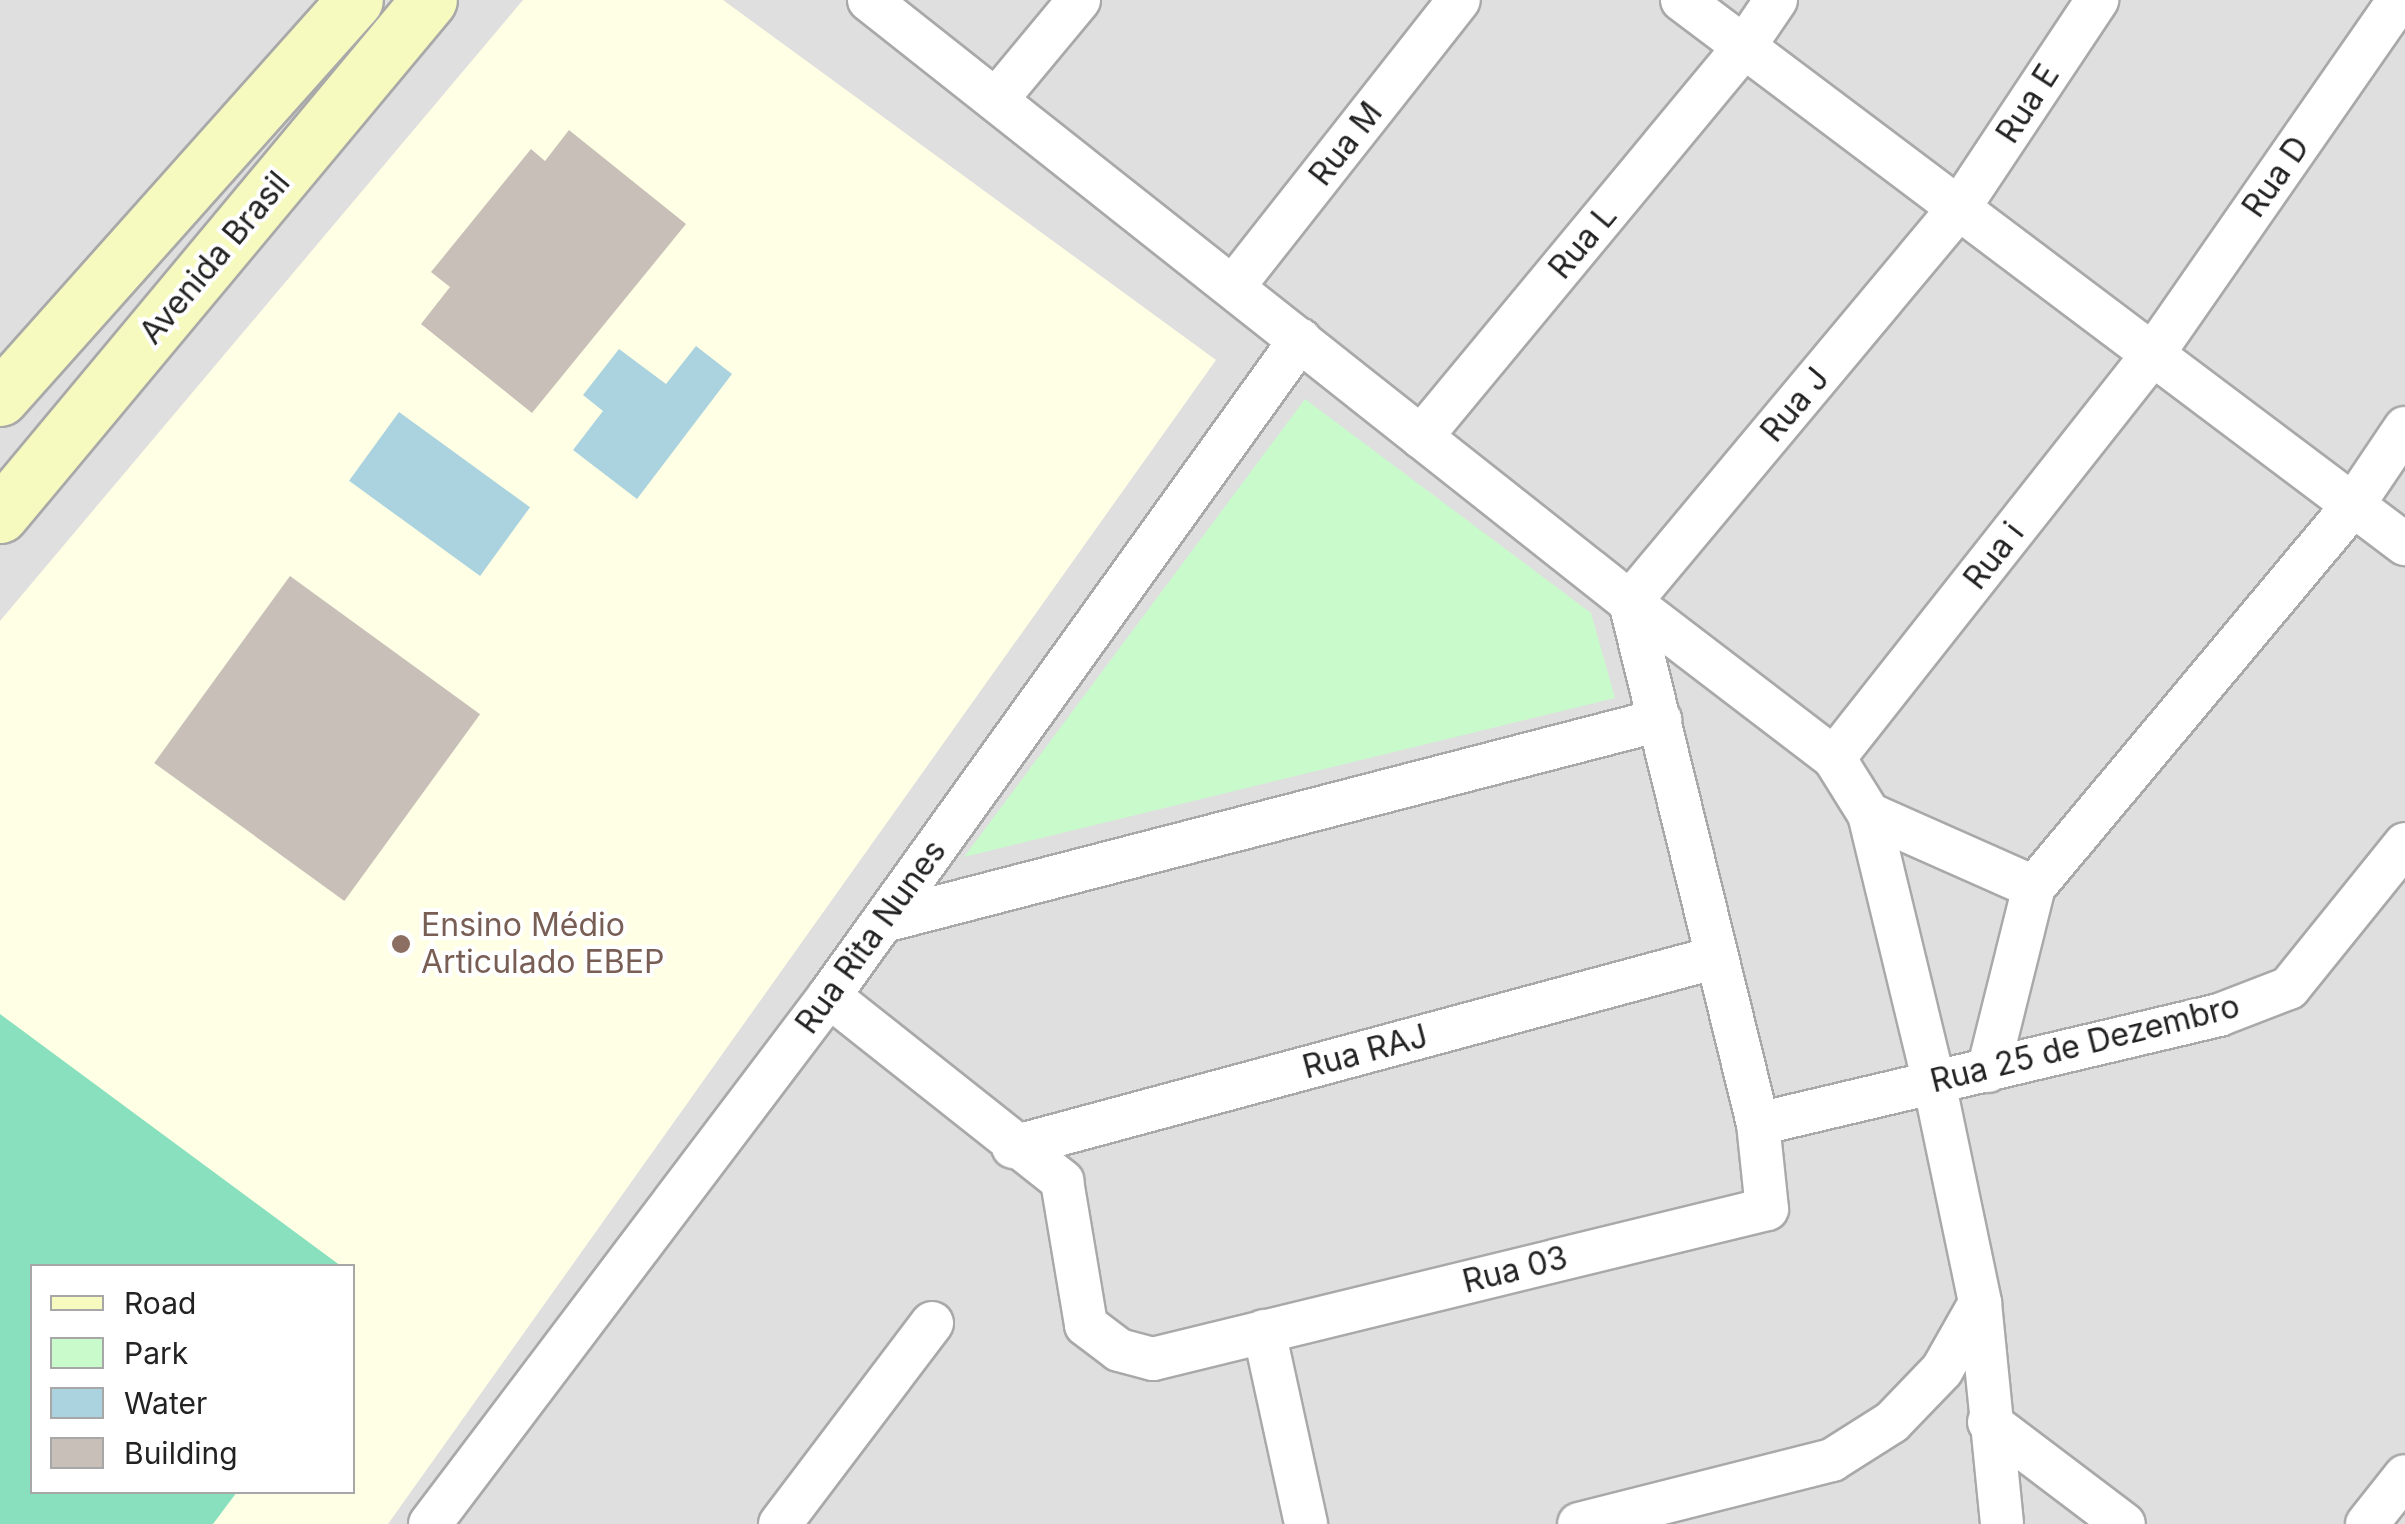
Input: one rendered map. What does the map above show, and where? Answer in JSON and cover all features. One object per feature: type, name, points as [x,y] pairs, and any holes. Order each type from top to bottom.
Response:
[{"type":"street","name":"Avenida Brasil","points":[[0,398],[355,0]]},
{"type":"street","name":"Avenida Brasil","points":[[10,483],[429,0]]},
{"type":"street","points":[[869,0],[1630,602],[1834,758],[1870,814],[1934,1082],[1980,1303],[2002,1524]]},
{"type":"street","points":[[996,100],[1079,0]]},
{"type":"street","name":"Rua M","points":[[1233,288],[1459,0]]},
{"type":"street","points":[[1682,0],[2405,544]]},
{"type":"street","name":"Rua L","points":[[1421,437],[1744,47],[1776,0]]},
{"type":"street","name":"Rua E","points":[[1959,208],[2097,0]]},
{"type":"street","name":"Rua D","points":[[2153,354],[2399,0]]},
{"type":"street","name":"Rua J","points":[[1630,602],[1959,208]]},
{"type":"street","name":"Rua Rita Nunes","points":[[430,1524],[830,996],[1300,340]]},
{"type":"street","name":"Rua i","points":[[1834,758],[2153,354]]},
{"type":"street","points":[[1988,1071],[2034,886],[2353,504],[2405,428]]},
{"type":"street","points":[[1630,602],[1758,1124]]},
{"type":"street","points":[[884,921],[1660,720]]},
{"type":"street","points":[[1870,814],[2034,886]]},
{"type":"street","name":"Rua 25 de Dezembro","points":[[1758,1124],[2220,1015],[2289,988],[2405,844]]},
{"type":"street","name":"Rua RAJ","points":[[1014,1146],[1717,957]]},
{"type":"street","name":"Rua 03","points":[[830,996],[1062,1181],[1086,1325],[1119,1350],[1152,1359],[1766,1209],[1758,1124]]},
{"type":"street","points":[[1579,1524],[1832,1460],[1892,1422],[1942,1370],[1980,1303]]},
{"type":"street","points":[[780,1524],[932,1323]]},
{"type":"street","points":[[1264,1331],[1306,1524]]},
{"type":"street","points":[[1990,1422],[2124,1524]]},
{"type":"street","points":[[2367,1524],[2405,1476]]},
{"type":"shaded area","points":[[0,0],[2405,0],[2405,1524],[0,1524]]},
{"type":"shaded area","name":"Ensino Médio Articulado EBEP","points":[[523,0],[723,0],[1216,360],[388,1524],[0,1524],[0,621]]},
{"type":"green space","points":[[1305,399],[1591,613],[1615,698],[964,857]]},
{"type":"green space","points":[[0,1014],[338,1264],[30,1264],[30,1494],[236,1494],[213,1524],[0,1524]]},
{"type":"water","points":[[696,346],[732,374],[637,499],[573,450],[603,411],[583,395],[619,349],[666,384]]},
{"type":"water","points":[[399,412],[530,507],[480,576],[349,481]]},
{"type":"building","points":[[569,130],[686,224],[532,413],[421,324],[450,287],[431,272],[531,149],[545,161]]},
{"type":"building","points":[[290,576],[480,714],[344,901],[154,763]]},
{"type":"place","name":"Ensino Médio Articulado EBEP","points":[[401,944]]}]
